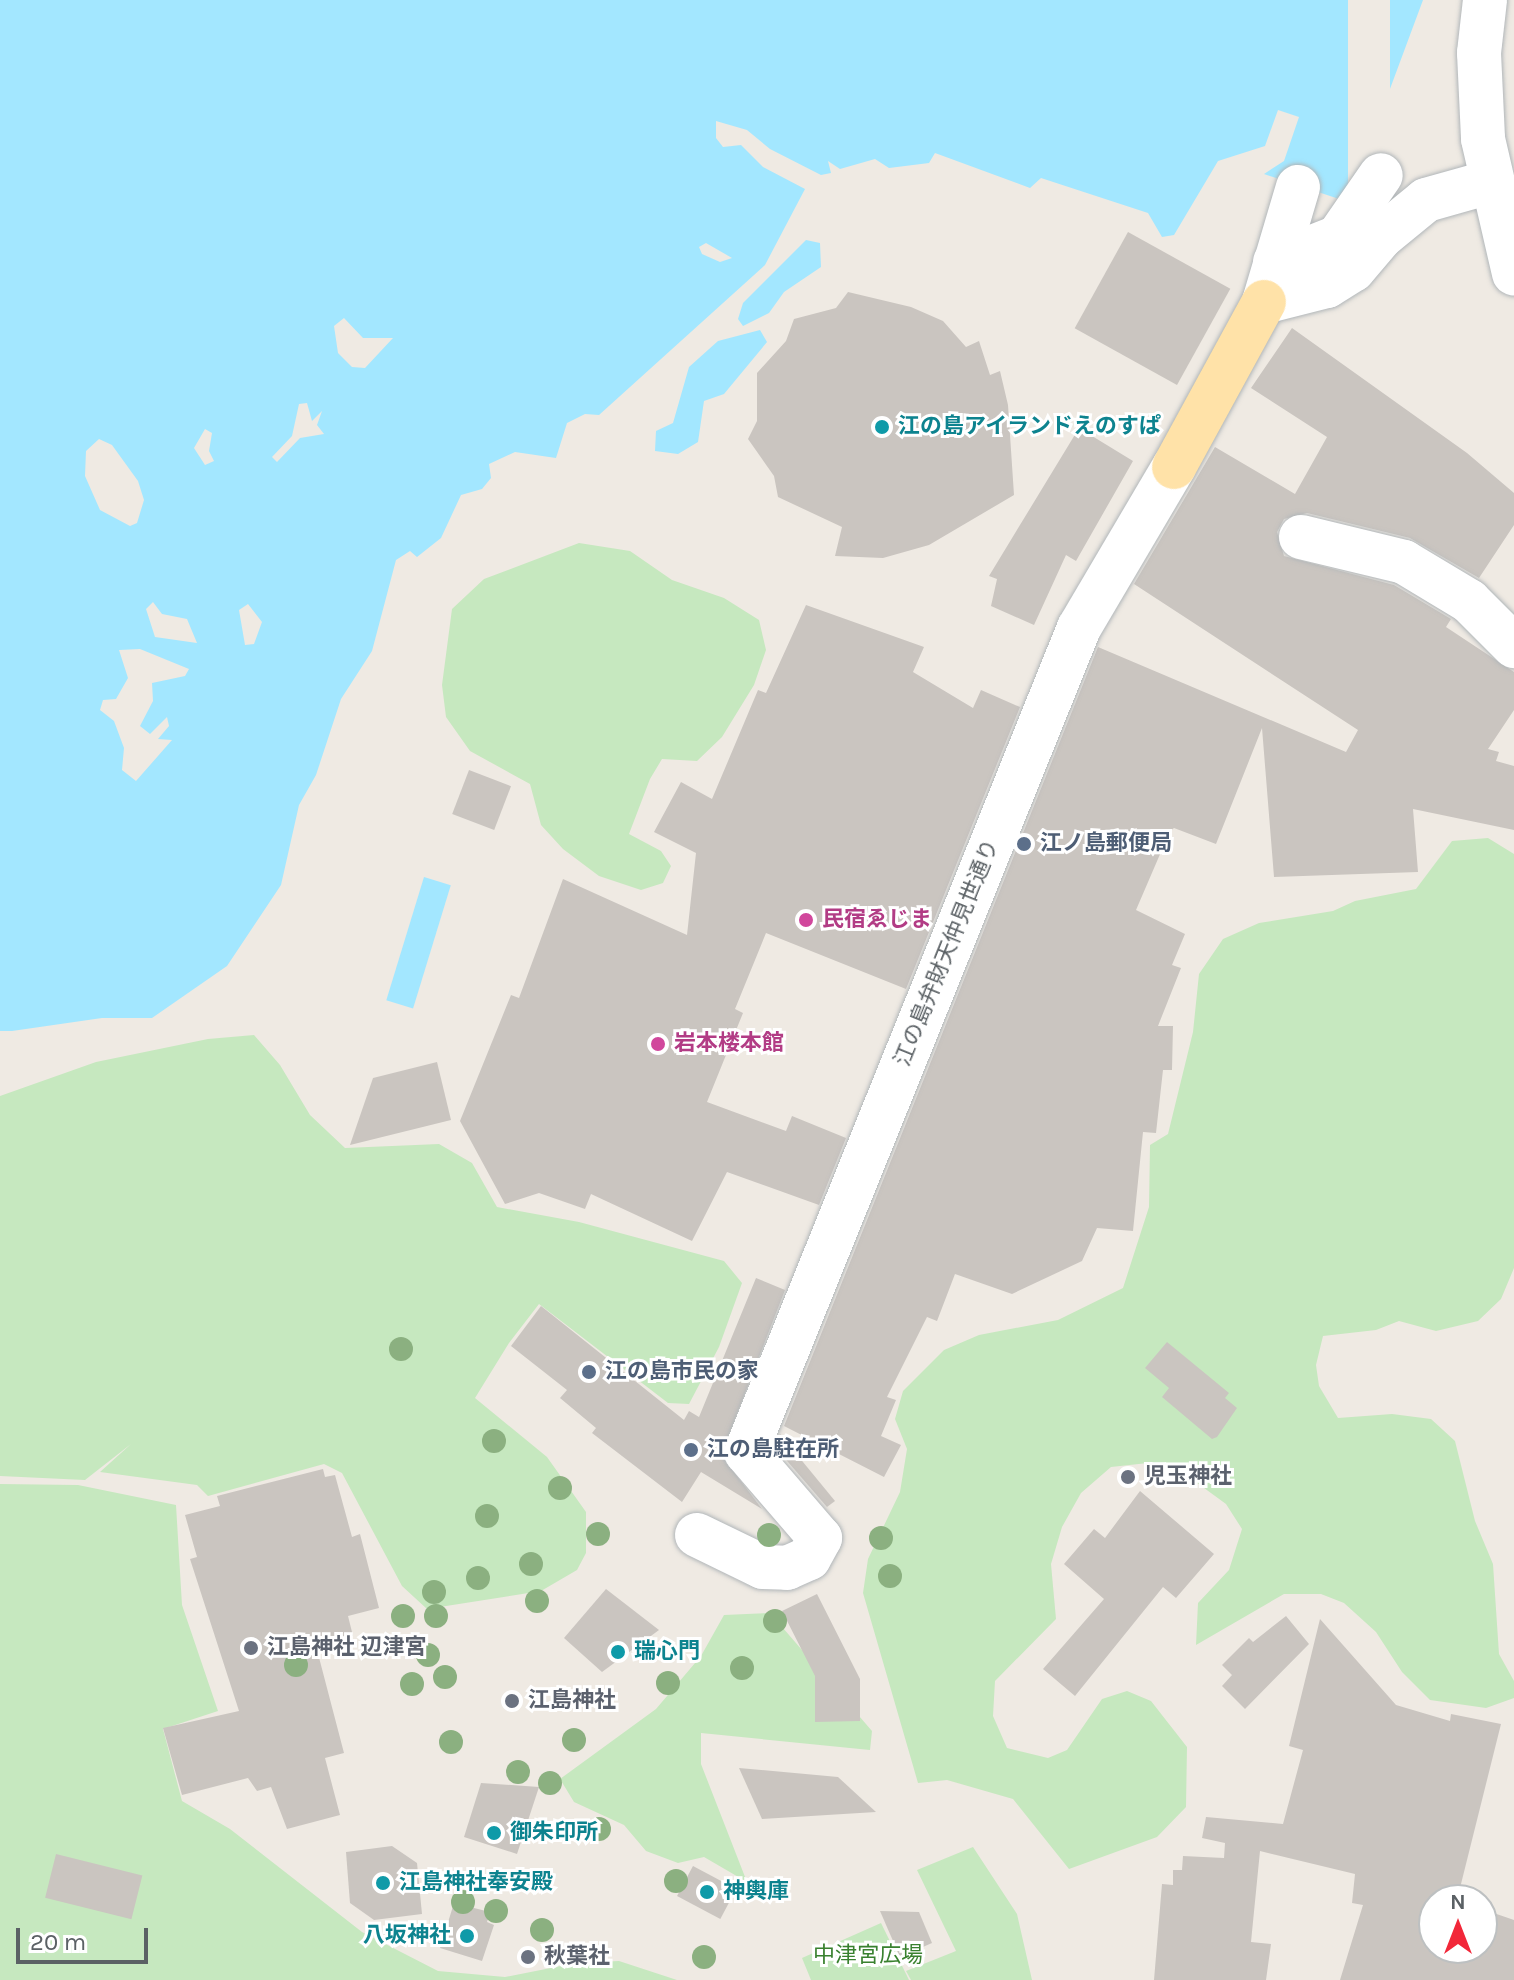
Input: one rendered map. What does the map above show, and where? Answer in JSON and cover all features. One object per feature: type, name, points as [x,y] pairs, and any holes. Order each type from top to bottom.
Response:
[{"type":"main road","points":[[1174,467],[1269,282]]},
{"type":"street","points":[[1485,0],[1479,96],[1490,182],[1511,253]]},
{"type":"street","points":[[1269,282],[1338,237],[1381,175]]},
{"type":"street","points":[[1269,282],[1327,286],[1353,270],[1391,227],[1426,200],[1490,182]]},
{"type":"street","points":[[1269,282],[1298,187]]},
{"type":"street","name":"江の島弁財天仲見世通り","points":[[697,1535],[763,1567],[787,1568],[809,1558],[820,1538],[746,1452],[1079,628],[1174,467]]},
{"type":"street","points":[[1301,537],[1404,562],[1469,601],[1514,646]]},
{"type":"green space","points":[[579,543],[630,551],[672,580],[724,598],[759,620],[766,650],[754,685],[722,737],[697,761],[662,759],[650,779],[629,834],[661,851],[671,866],[663,883],[641,890],[599,876],[563,849],[541,825],[530,784],[470,751],[446,717],[442,685],[452,609],[484,579]]},
{"type":"green space","points":[[1488,838],[1514,854],[1514,1268],[1501,1299],[1478,1321],[1436,1331],[1399,1321],[1376,1330],[1323,1336],[1316,1365],[1319,1386],[1338,1418],[1392,1414],[1431,1419],[1455,1441],[1475,1521],[1493,1564],[1499,1654],[1514,1681],[1514,1698],[1486,1708],[1430,1700],[1402,1672],[1376,1632],[1344,1603],[1321,1594],[1284,1594],[1196,1645],[1198,1603],[1229,1570],[1242,1529],[1226,1504],[1189,1477],[1148,1463],[1111,1467],[1081,1493],[1062,1527],[1051,1564],[1056,1619],[995,1681],[993,1716],[1007,1748],[1048,1758],[1067,1750],[1102,1699],[1127,1691],[1151,1701],[1187,1747],[1186,1807],[1157,1837],[1069,1869],[1013,1799],[947,1780],[918,1783],[863,1593],[868,1559],[900,1492],[907,1449],[895,1419],[903,1391],[944,1350],[979,1335],[1058,1320],[1123,1288],[1149,1207],[1150,1145],[1168,1134],[1193,1032],[1199,974],[1223,939],[1259,923],[1333,911],[1355,901],[1416,889],[1452,841]]},
{"type":"green space","points":[[254,1035],[280,1065],[310,1115],[345,1148],[439,1144],[472,1163],[497,1207],[579,1222],[724,1261],[742,1283],[719,1347],[689,1404],[668,1403],[539,1304],[509,1343],[475,1398],[547,1457],[586,1512],[586,1553],[577,1570],[541,1591],[427,1609],[402,1586],[342,1473],[324,1464],[208,1496],[197,1485],[100,1472],[131,1444],[85,1480],[0,1476],[0,1096],[96,1062],[208,1039]]},
{"type":"green space","points":[[0,1484],[78,1485],[176,1505],[182,1605],[218,1711],[163,1729],[182,1801],[230,1829],[362,1932],[438,1971],[505,1977],[576,1963],[619,1961],[677,1980],[0,1980]]},
{"type":"green space","points":[[770,1613],[872,1731],[870,1750],[701,1733],[701,1764],[747,1882],[704,1857],[678,1863],[646,1851],[624,1825],[574,1802],[560,1779],[656,1709],[701,1656],[724,1615]]},
{"type":"green space","points":[[973,1847],[1017,1914],[1032,1980],[911,1980],[906,1971],[956,1951],[917,1870]]},
{"type":"green space","name":"中津宮広場","points":[[881,1923],[909,1980],[811,1980],[802,1958]]},
{"type":"water","points":[[0,0],[1423,0],[1348,202],[1264,174],[1284,161],[1299,117],[1278,110],[1265,146],[1218,161],[1174,235],[1162,237],[1148,213],[1041,178],[1030,188],[935,153],[929,163],[889,168],[875,159],[840,169],[828,161],[831,173],[821,175],[770,149],[747,130],[716,121],[716,138],[723,147],[741,145],[763,167],[805,189],[765,265],[599,415],[585,414],[567,423],[556,458],[515,452],[489,464],[491,478],[482,489],[461,495],[441,538],[417,557],[410,551],[396,560],[372,651],[341,699],[316,775],[299,805],[281,885],[227,966],[152,1018],[102,1018],[0,1031]],"holes":[[[706,243],[732,258],[720,262],[702,254],[699,247]],[[344,318],[363,338],[393,338],[365,368],[352,367],[338,353],[334,326]],[[307,403],[312,421],[322,411],[317,425],[324,434],[300,438],[277,462],[272,457],[292,436],[299,404]],[[205,429],[212,433],[209,451],[214,461],[205,465],[194,448]],[[99,439],[112,445],[138,481],[144,500],[137,523],[130,526],[100,510],[85,476],[86,451]],[[153,602],[162,614],[187,619],[197,643],[155,637],[146,609]],[[248,604],[262,622],[254,644],[245,645],[239,610]],[[140,649],[189,669],[185,676],[152,683],[153,701],[140,726],[150,734],[167,717],[169,726],[158,739],[172,740],[136,781],[122,770],[124,748],[114,721],[100,710],[103,700],[116,699],[128,678],[119,650]]]},
{"type":"water","points":[[806,240],[820,243],[821,267],[784,292],[769,313],[743,326],[738,319],[743,303]]},
{"type":"water","points":[[760,330],[767,342],[724,394],[704,401],[698,442],[678,454],[655,451],[656,431],[673,423],[689,367],[718,341]]},
{"type":"water","points":[[424,877],[451,885],[413,1009],[386,1000]]},
{"type":"pier","points":[[1348,0],[1390,0],[1390,192],[1348,192]]},
{"type":"building","points":[[1128,232],[1230,289],[1177,385],[1075,328]]},
{"type":"building","name":"江の島アイランドえのすぱ","points":[[848,292],[911,307],[943,321],[966,347],[979,341],[990,375],[1000,371],[1008,405],[1014,495],[929,545],[883,558],[835,556],[842,527],[778,497],[774,476],[748,439],[757,421],[757,373],[786,341],[794,319],[836,308]]},
{"type":"building","points":[[1292,328],[1467,453],[1514,493],[1514,525],[1479,578],[1410,538],[1307,513],[1284,519],[1277,532],[1284,556],[1394,585],[1451,619],[1446,627],[1514,672],[1514,710],[1488,749],[1499,752],[1496,761],[1514,766],[1514,830],[1413,809],[1418,872],[1274,877],[1262,728],[1216,844],[1174,828],[1170,831],[1136,910],[1185,934],[1172,965],[1181,968],[1158,1026],[1173,1026],[1172,1070],[1163,1070],[1156,1133],[1143,1132],[1133,1231],[1097,1228],[1082,1261],[1012,1294],[955,1274],[937,1321],[927,1317],[887,1397],[896,1400],[881,1436],[901,1445],[884,1477],[784,1426],[1098,647],[1346,752],[1358,730],[1134,584],[1215,447],[1295,494],[1327,437],[1251,388]]},
{"type":"building","points":[[1079,428],[1133,461],[1076,561],[1066,555],[1034,625],[991,606],[997,579],[989,576]]},
{"type":"building","points":[[806,605],[924,647],[913,672],[973,708],[981,690],[1020,707],[906,989],[766,933],[735,1009],[743,1013],[707,1102],[786,1131],[792,1116],[846,1138],[819,1205],[727,1172],[692,1241],[591,1194],[585,1209],[539,1193],[505,1204],[460,1121],[511,995],[519,998],[563,879],[687,935],[696,853],[654,832],[681,782],[712,799],[758,690],[766,693]]},
{"type":"building","points":[[469,770],[511,786],[494,830],[452,814]]},
{"type":"building","points":[[437,1062],[451,1120],[350,1145],[373,1078]]},
{"type":"building","points":[[756,1278],[785,1290],[721,1455],[762,1509],[701,1472],[682,1502],[592,1433],[596,1428],[560,1398],[567,1390],[511,1346],[541,1306],[684,1420],[689,1411],[699,1417]]},
{"type":"building","points":[[1167,1342],[1229,1393],[1225,1398],[1237,1408],[1217,1437],[1212,1439],[1162,1397],[1169,1388],[1145,1368]]},
{"type":"building","points":[[780,1434],[835,1501],[827,1507],[775,1447]]},
{"type":"building","name":"江島神社 辺津宮","points":[[323,1469],[325,1477],[335,1475],[352,1537],[360,1534],[379,1608],[348,1616],[353,1636],[316,1646],[344,1753],[325,1758],[340,1815],[287,1829],[271,1787],[257,1791],[248,1778],[182,1795],[163,1728],[239,1711],[190,1559],[197,1557],[185,1515],[220,1506],[217,1496]]},
{"type":"building","points":[[1140,1491],[1214,1554],[1176,1598],[1163,1587],[1075,1696],[1043,1669],[1104,1599],[1064,1564],[1094,1529],[1105,1538]]},
{"type":"building","name":"瑞心門","points":[[606,1589],[659,1630],[602,1672],[564,1638]]},
{"type":"building","points":[[817,1594],[860,1679],[860,1721],[815,1722],[815,1676],[782,1611]]},
{"type":"building","points":[[1286,1616],[1309,1644],[1245,1709],[1222,1686],[1232,1675],[1222,1665],[1249,1638],[1253,1642]]},
{"type":"building","points":[[1320,1619],[1396,1705],[1450,1721],[1451,1714],[1501,1724],[1461,1884],[1418,1884],[1418,1964],[1498,1964],[1498,1914],[1514,1920],[1514,1980],[1340,1980],[1363,1905],[1352,1903],[1355,1874],[1260,1851],[1251,1942],[1271,1944],[1266,1980],[1154,1980],[1162,1884],[1173,1885],[1173,1870],[1182,1870],[1183,1856],[1224,1858],[1225,1843],[1202,1838],[1206,1817],[1283,1824],[1303,1750],[1289,1746]]},
{"type":"building","points":[[739,1768],[838,1777],[876,1812],[762,1819]]},
{"type":"building","points":[[481,1783],[539,1787],[517,1854],[464,1837]]},
{"type":"building","name":"江島神社奉安殿","points":[[392,1846],[417,1863],[422,1914],[374,1920],[350,1903],[346,1852]]},
{"type":"building","points":[[56,1854],[142,1876],[131,1919],[45,1898]]},
{"type":"building","name":"神輿庫","points":[[693,1866],[736,1889],[720,1919],[677,1896]]},
{"type":"building","name":"八坂神社","points":[[454,1903],[490,1912],[487,1922],[494,1925],[482,1961],[440,1948]]},
{"type":"building","points":[[880,1911],[919,1912],[932,1943],[900,1957]]},
{"type":"place","name":"江の島アイランドえのすぱ","points":[[882,427]]},
{"type":"place","name":"江ノ島郵便局","points":[[1024,844]]},
{"type":"place","name":"民宿ゑじま","points":[[806,920]]},
{"type":"place","name":"岩本楼本館","points":[[658,1044]]},
{"type":"place","name":"江の島市民の家","points":[[589,1372]]},
{"type":"place","name":"江の島駐在所","points":[[691,1450]]},
{"type":"place","name":"児玉神社","points":[[1128,1477]]},
{"type":"place","name":"江島神社 辺津宮","points":[[251,1648]]},
{"type":"place","name":"瑞心門","points":[[618,1652]]},
{"type":"place","name":"江島神社","points":[[512,1701]]},
{"type":"place","name":"御朱印所","points":[[494,1833]]},
{"type":"place","name":"江島神社奉安殿","points":[[383,1883]]},
{"type":"place","name":"神輿庫","points":[[707,1892]]},
{"type":"place","name":"八坂神社","points":[[467,1936]]},
{"type":"place","name":"秋葉社","points":[[528,1957]]}]
